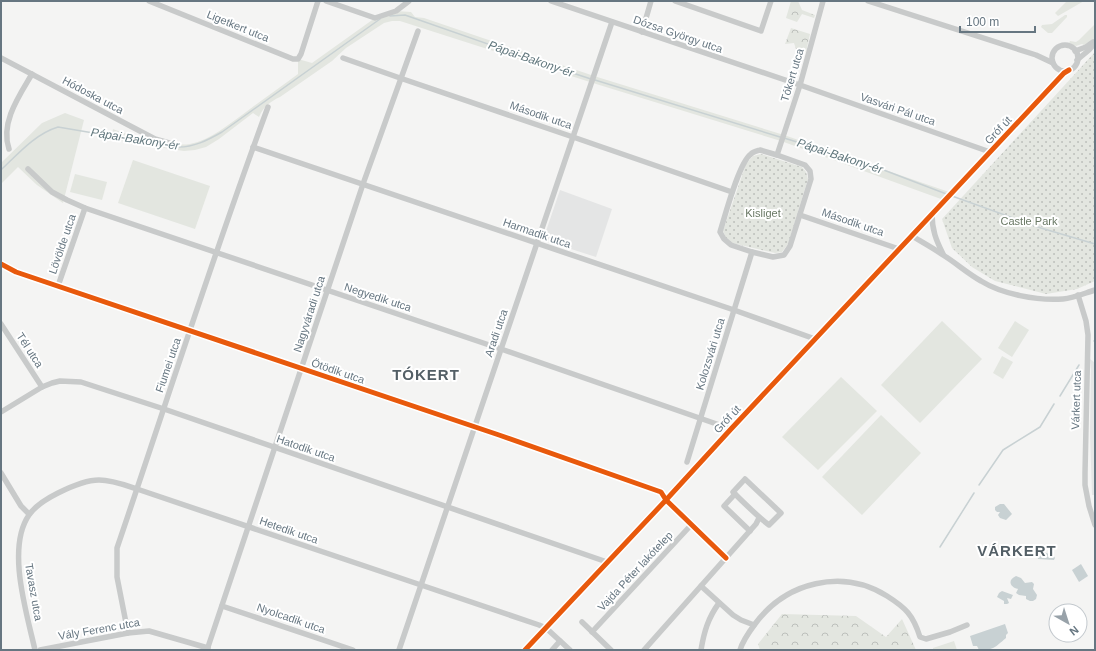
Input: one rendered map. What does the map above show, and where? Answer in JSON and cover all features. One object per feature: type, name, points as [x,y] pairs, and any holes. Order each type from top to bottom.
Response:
[{"type":"street","name":"Ligetkert utca","points":[[149,1],[293,60],[298,59],[301,54],[318,1]]},
{"type":"street","points":[[326,1],[375,18],[396,11],[410,1]]},
{"type":"street","name":"Dózsa György utca","points":[[550,1],[800,85]]},
{"type":"street","points":[[642,32],[651,1]]},
{"type":"street","points":[[675,1],[761,31],[771,1]]},
{"type":"street","name":"Tókert utca","points":[[777,155],[800,85],[823,1]]},
{"type":"street","points":[[868,1],[1036,56],[1062,70],[1069,70]]},
{"type":"street","name":"Aradi utca","points":[[399,650],[612,22]]},
{"type":"street","name":"Nagyváradi utca","points":[[208,649],[363,184],[418,31]]},
{"type":"street","name":"Gróf út","points":[[1075,51],[1095,42]]},
{"type":"street","name":"Gróf út","points":[[525,650],[944,201],[1056,82],[1074,66],[1077,60],[1095,42]]},
{"type":"street","points":[[1056,82],[1057,75],[1052,55],[1054,51],[1061,46],[1069,46],[1075,51],[1077,60]]},
{"type":"street","points":[[1036,56],[1052,55]]},
{"type":"street","name":"Hódoska utca","points":[[1,58],[155,139],[176,144]]},
{"type":"street","name":"Második utca","points":[[343,58],[574,136],[732,192]]},
{"type":"street","points":[[9,149],[5,137],[8,115],[32,74]]},
{"type":"street","name":"Vasvári Pál utca","points":[[800,85],[990,152]]},
{"type":"street","name":"Fiumei utca","points":[[128,633],[117,577],[117,548],[216,253],[268,107]]},
{"type":"street","name":"Harmadik utca","points":[[253,147],[734,310],[815,339]]},
{"type":"street","points":[[760,150],[777,155],[805,165],[810,171],[811,179],[790,246],[784,255],[774,257],[731,245],[724,239],[720,232],[732,192],[744,162],[751,154],[760,150]]},
{"type":"street","name":"Negyedik utca","points":[[28,169],[52,192],[85,208],[327,291],[501,348],[731,429]]},
{"type":"street","name":"Lövölde utca","points":[[58,286],[85,208]]},
{"type":"street","points":[[932,214],[934,235],[943,255]]},
{"type":"street","name":"Második utca","points":[[800,215],[899,249]]},
{"type":"street","points":[[912,236],[981,281],[1001,290],[1042,299],[1064,299],[1095,290]]},
{"type":"street","name":"Kolozsvári utca","points":[[687,462],[752,252]]},
{"type":"street","name":"Ötödik utca","points":[[1,264],[16,272],[475,427],[661,492],[666,500]]},
{"type":"street","name":"Várkert utca","points":[[1078,295],[1086,321],[1088,335],[1084,462],[1085,485],[1092,506],[1095,525]]},
{"type":"street","name":"Tél utca","points":[[1,324],[42,387]]},
{"type":"street","name":"Hatodik utca","points":[[1,412],[42,387],[60,381],[81,382],[448,506],[607,562]]},
{"type":"street","points":[[1,473],[21,506],[29,514]]},
{"type":"street","points":[[735,494],[759,518],[769,525],[781,513],[745,479],[733,492],[735,494],[724,506],[750,531]]},
{"type":"street","name":"Hetedik utca","points":[[29,514],[54,495],[71,487],[88,482],[99,480],[138,488],[546,628]]},
{"type":"street","points":[[666,500],[726,558]]},
{"type":"street","name":"Tavasz utca","points":[[29,514],[22,532],[18,560],[19,577],[35,650]]},
{"type":"street","points":[[644,650],[750,531],[759,518]]},
{"type":"street","name":"Vajda Péter lakótelep","points":[[592,632],[692,524]]},
{"type":"street","points":[[740,650],[742,644],[761,615],[774,603],[788,593],[801,587],[816,583],[848,582],[863,584],[878,591],[907,610],[917,627],[920,637],[926,639],[967,625]]},
{"type":"street","points":[[701,586],[733,615],[754,625]]},
{"type":"street","points":[[700,650],[708,620],[719,603]]},
{"type":"street","name":"Nyolcadik utca","points":[[222,606],[353,650]]},
{"type":"street","points":[[582,622],[611,650]]},
{"type":"street","points":[[546,628],[570,650]]},
{"type":"street","name":"Vály Ferenc utca","points":[[40,650],[128,633],[149,631],[208,649]]},
{"type":"street","points":[[552,650],[560,641]]},
{"type":"shaded area","points":[[560,190],[612,209],[596,257],[543,240]]},
{"type":"shaded area","points":[[1090,359],[1095,363],[1095,495],[1092,495]]},
{"type":"shaded area","points":[[1000,504],[1004,504],[1012,514],[1006,520],[1000,518],[998,515],[1000,512],[995,510],[995,507]]},
{"type":"shaded area","points":[[1038,549],[1053,555],[1055,558],[1054,560],[1038,559]]},
{"type":"shaded area","points":[[1081,564],[1088,576],[1079,582],[1072,570]]},
{"type":"shaded area","points":[[1016,576],[1021,578],[1025,583],[1032,582],[1034,584],[1033,589],[1037,595],[1036,599],[1030,601],[1026,599],[1026,596],[1016,593],[1018,589],[1011,585],[1011,579]]},
{"type":"shaded area","points":[[1002,591],[1013,595],[1011,599],[1007,598],[1009,603],[1007,604],[1004,604],[1004,601],[997,597]]},
{"type":"shaded area","points":[[1005,624],[1008,633],[1006,638],[996,646],[988,650],[979,650],[977,646],[973,646],[970,636]]},
{"type":"green space","points":[[791,1],[798,1],[802,10],[815,15],[814,18],[802,14],[797,22],[786,18]]},
{"type":"green space","points":[[1067,1],[1084,1],[1058,16],[1055,13]]},
{"type":"green space","points":[[396,11],[411,12],[415,17],[424,18],[594,76],[784,135],[949,192],[941,199],[781,141],[400,21],[384,23],[346,48],[332,61],[280,97],[270,102],[259,117],[253,113],[206,147],[184,151],[112,139],[113,129],[140,138],[182,145],[205,139],[226,126],[298,74],[298,59],[312,63],[375,18]]},
{"type":"green space","points":[[1067,15],[1067,17],[1052,33],[1048,33],[1041,27],[1042,25],[1052,24]]},
{"type":"green space","points":[[1095,24],[1095,38],[1084,45],[1082,44],[1076,46],[1069,43],[1070,41],[1076,42],[1079,40]]},
{"type":"green space","points":[[791,28],[810,34],[806,52],[796,49],[794,43],[785,44]]},
{"type":"green space","name":"Castle Park","points":[[1095,52],[1095,281],[1077,289],[1046,294],[995,281],[972,267],[952,248],[942,219]]},
{"type":"green space","points":[[65,113],[84,120],[63,203],[37,185],[18,167],[1,184],[1,163],[42,123]]},
{"type":"green space","name":"Kisliget","points":[[761,154],[802,167],[806,172],[808,179],[788,244],[782,252],[775,253],[732,243],[726,238],[723,231],[746,164],[753,156]]},
{"type":"green space","points":[[133,160],[210,186],[195,229],[118,203]]},
{"type":"green space","points":[[75,174],[107,182],[102,200],[70,192]]},
{"type":"green space","points":[[942,321],[982,359],[920,423],[881,385]]},
{"type":"green space","points":[[1015,321],[1029,330],[1012,357],[998,348]]},
{"type":"green space","points":[[1002,356],[1013,362],[1003,379],[993,373]]},
{"type":"green space","points":[[841,377],[877,411],[818,470],[782,437]]},
{"type":"green space","points":[[881,415],[921,453],[862,515],[822,477]]},
{"type":"green space","points":[[782,614],[856,616],[886,637],[902,619],[916,650],[760,650],[758,644]]},
{"type":"green space","points":[[954,641],[957,650],[933,650],[933,648]]},
{"type":"waterway","name":"Pápai-Bakony-ér","points":[[390,16],[405,15],[591,79]]},
{"type":"waterway","name":"Pápai-Bakony-ér","points":[[176,147],[194,145],[206,141],[222,132],[380,19]]},
{"type":"waterway","name":"Pápai-Bakony-ér","points":[[595,80],[780,137]]},
{"type":"waterway","name":"Pápai-Bakony-ér","points":[[1,170],[34,139],[58,127],[170,146]]},
{"type":"waterway","name":"Pápai-Bakony-ér","points":[[784,138],[868,164],[949,195]]},
{"type":"waterway","name":"Pápai-Bakony-ér","points":[[952,196],[1041,228],[1095,244]]},
{"type":"waterway","points":[[1060,396],[1079,365]]},
{"type":"waterway","points":[[979,485],[1003,450],[1040,427],[1054,404]]},
{"type":"waterway","points":[[940,547],[974,493]]},
{"type":"cycle path","points":[[525,650],[1064,73],[1069,70]]},
{"type":"cycle path","points":[[1,264],[16,272],[499,435],[661,492],[666,500],[726,558]]},
{"type":"district","name":"TÓKERT","points":[[426,374]]},
{"type":"district","name":"VÁRKERT","points":[[1017,550]]}]
